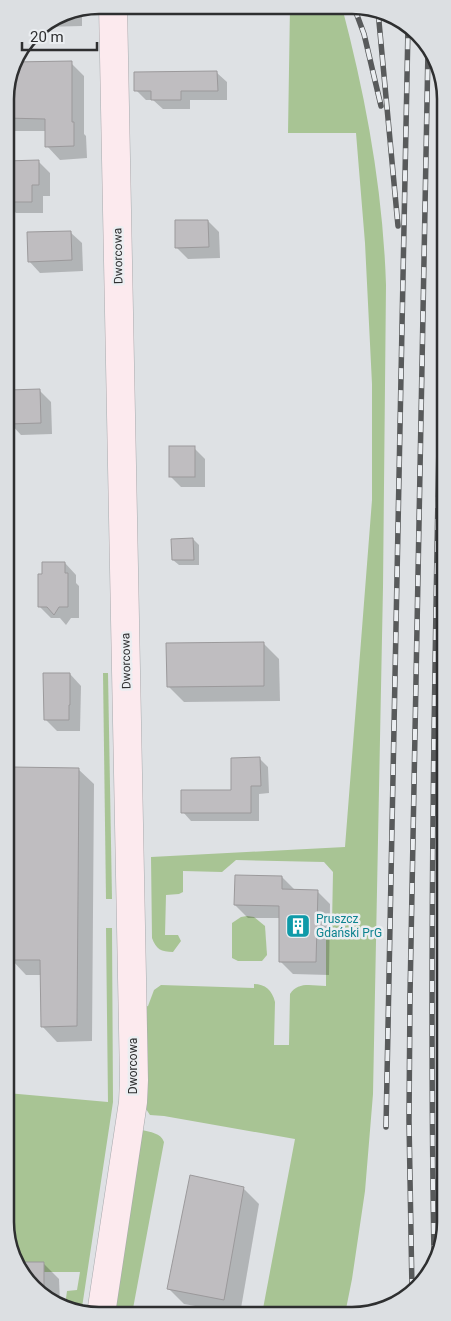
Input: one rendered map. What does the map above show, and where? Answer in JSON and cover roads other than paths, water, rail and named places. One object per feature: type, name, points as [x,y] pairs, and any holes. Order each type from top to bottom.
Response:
[{"type":"street","name":"Dworcowa","points":[[102,1307],[133,1102],[134,1080],[113,14]]},
{"type":"railway","points":[[357,14],[364,34],[381,106]]},
{"type":"railway","points":[[379,18],[398,226]]},
{"type":"railway","points":[[386,1127],[408,35]]},
{"type":"railway","points":[[412,1282],[409,1121],[410,996],[428,59]]},
{"type":"railway","points":[[434,1246],[432,991],[437,543]]},
{"type":"place","name":"Pruszcz Gdański PrG","points":[[298,926]]}]
